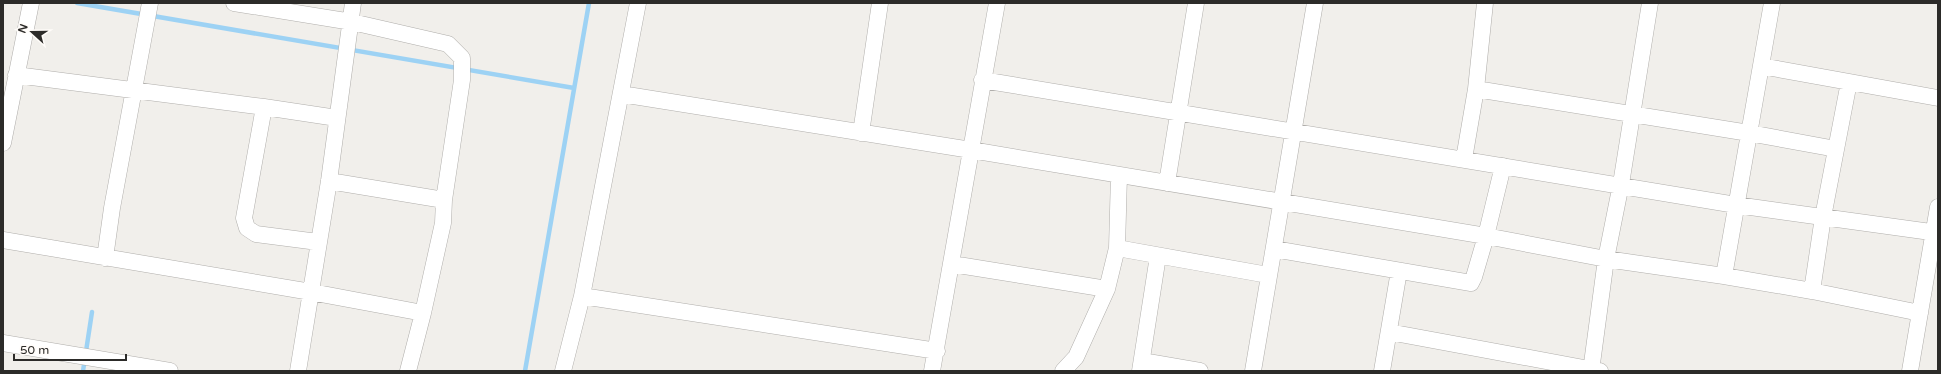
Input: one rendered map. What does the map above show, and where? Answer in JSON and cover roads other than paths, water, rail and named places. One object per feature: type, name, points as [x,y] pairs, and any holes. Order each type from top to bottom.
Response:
[{"type":"street","points":[[4,135],[31,3]]},
{"type":"street","points":[[105,258],[112,208],[150,3]]},
{"type":"street","points":[[234,3],[280,7],[448,44],[462,58],[462,80],[444,200],[442,229],[408,371]]},
{"type":"street","points":[[298,371],[329,181],[352,22],[353,3]]},
{"type":"street","points":[[563,371],[582,296],[638,3]]},
{"type":"street","points":[[861,132],[880,3]]},
{"type":"street","points":[[932,371],[952,264],[982,80],[997,3]]},
{"type":"street","points":[[1167,183],[1196,3]]},
{"type":"street","points":[[1253,371],[1315,3]]},
{"type":"street","points":[[1464,159],[1476,89],[1485,3]]},
{"type":"street","points":[[1389,332],[1594,370],[1606,259],[1621,184],[1650,3]]},
{"type":"street","points":[[1724,276],[1772,3]]},
{"type":"street","points":[[1761,66],[1938,98]]},
{"type":"street","points":[[16,75],[264,107],[337,118]]},
{"type":"street","points":[[982,80],[1294,130],[1736,204],[1936,233]]},
{"type":"street","points":[[1812,291],[1823,217],[1849,82]]},
{"type":"street","points":[[1476,89],[1632,115],[1749,132],[1836,149]]},
{"type":"street","points":[[621,94],[971,150],[1486,236],[1606,259],[1724,276],[1812,291],[1920,313]]},
{"type":"street","points":[[264,107],[244,218],[247,228],[256,234],[318,242]]},
{"type":"street","points":[[1274,249],[1470,283],[1474,277],[1486,236],[1502,166]]},
{"type":"street","points":[[1063,371],[1076,357],[1107,289],[1117,248],[1119,175]]},
{"type":"street","points":[[329,181],[444,200]]},
{"type":"street","points":[[1910,371],[1936,233],[1938,207]]},
{"type":"street","points":[[3,240],[311,292],[423,313]]},
{"type":"street","points":[[1117,248],[1268,275]]},
{"type":"street","points":[[1158,256],[1141,366],[1200,371]]},
{"type":"street","points":[[952,264],[1107,289]]},
{"type":"street","points":[[1382,371],[1399,271]]},
{"type":"street","points":[[582,296],[936,351]]},
{"type":"street","points":[[3,343],[170,371]]},
{"type":"waterway","points":[[77,3],[574,88]]},
{"type":"waterway","points":[[525,371],[589,3]]},
{"type":"waterway","points":[[83,371],[92,312]]}]
